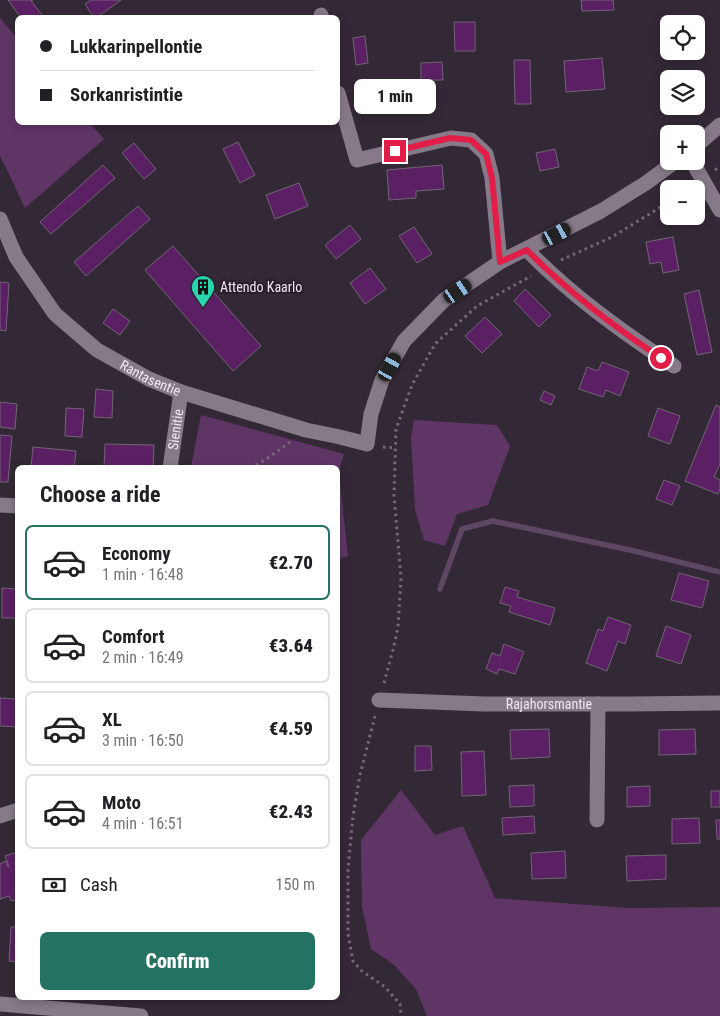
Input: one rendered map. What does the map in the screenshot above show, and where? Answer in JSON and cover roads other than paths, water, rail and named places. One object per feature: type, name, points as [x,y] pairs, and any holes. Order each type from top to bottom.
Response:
[{"type":"street","points":[[340,100],[357,160],[450,138],[471,140],[486,154],[492,178],[500,262],[527,250],[601,210],[664,170]]},
{"type":"street","points":[[705,138],[720,125]]},
{"type":"street","points":[[697,170],[720,210]]},
{"type":"street","name":"Rantasentie","points":[[0,219],[16,257],[55,314],[97,350],[149,379],[181,392],[306,430],[366,444],[371,414],[382,380],[404,341],[444,300],[500,262]]},
{"type":"street","points":[[527,250],[579,298],[636,341],[674,366]]},
{"type":"street","points":[[0,257],[16,257]]},
{"type":"street","name":"Sienitie","points":[[170,465],[181,392]]},
{"type":"street","points":[[0,505],[15,506]]},
{"type":"street","name":"Rajahorsmantie","points":[[379,700],[484,704],[720,703]]},
{"type":"street","points":[[597,820],[598,704]]},
{"type":"street","points":[[0,816],[15,811]]},
{"type":"street","points":[[0,1004],[141,1016]]},
{"type":"waterway","points":[[440,589],[462,529],[493,521],[630,550],[720,572]]},
{"type":"place","name":"Attendo Kaarlo","points":[[203,308]]}]
